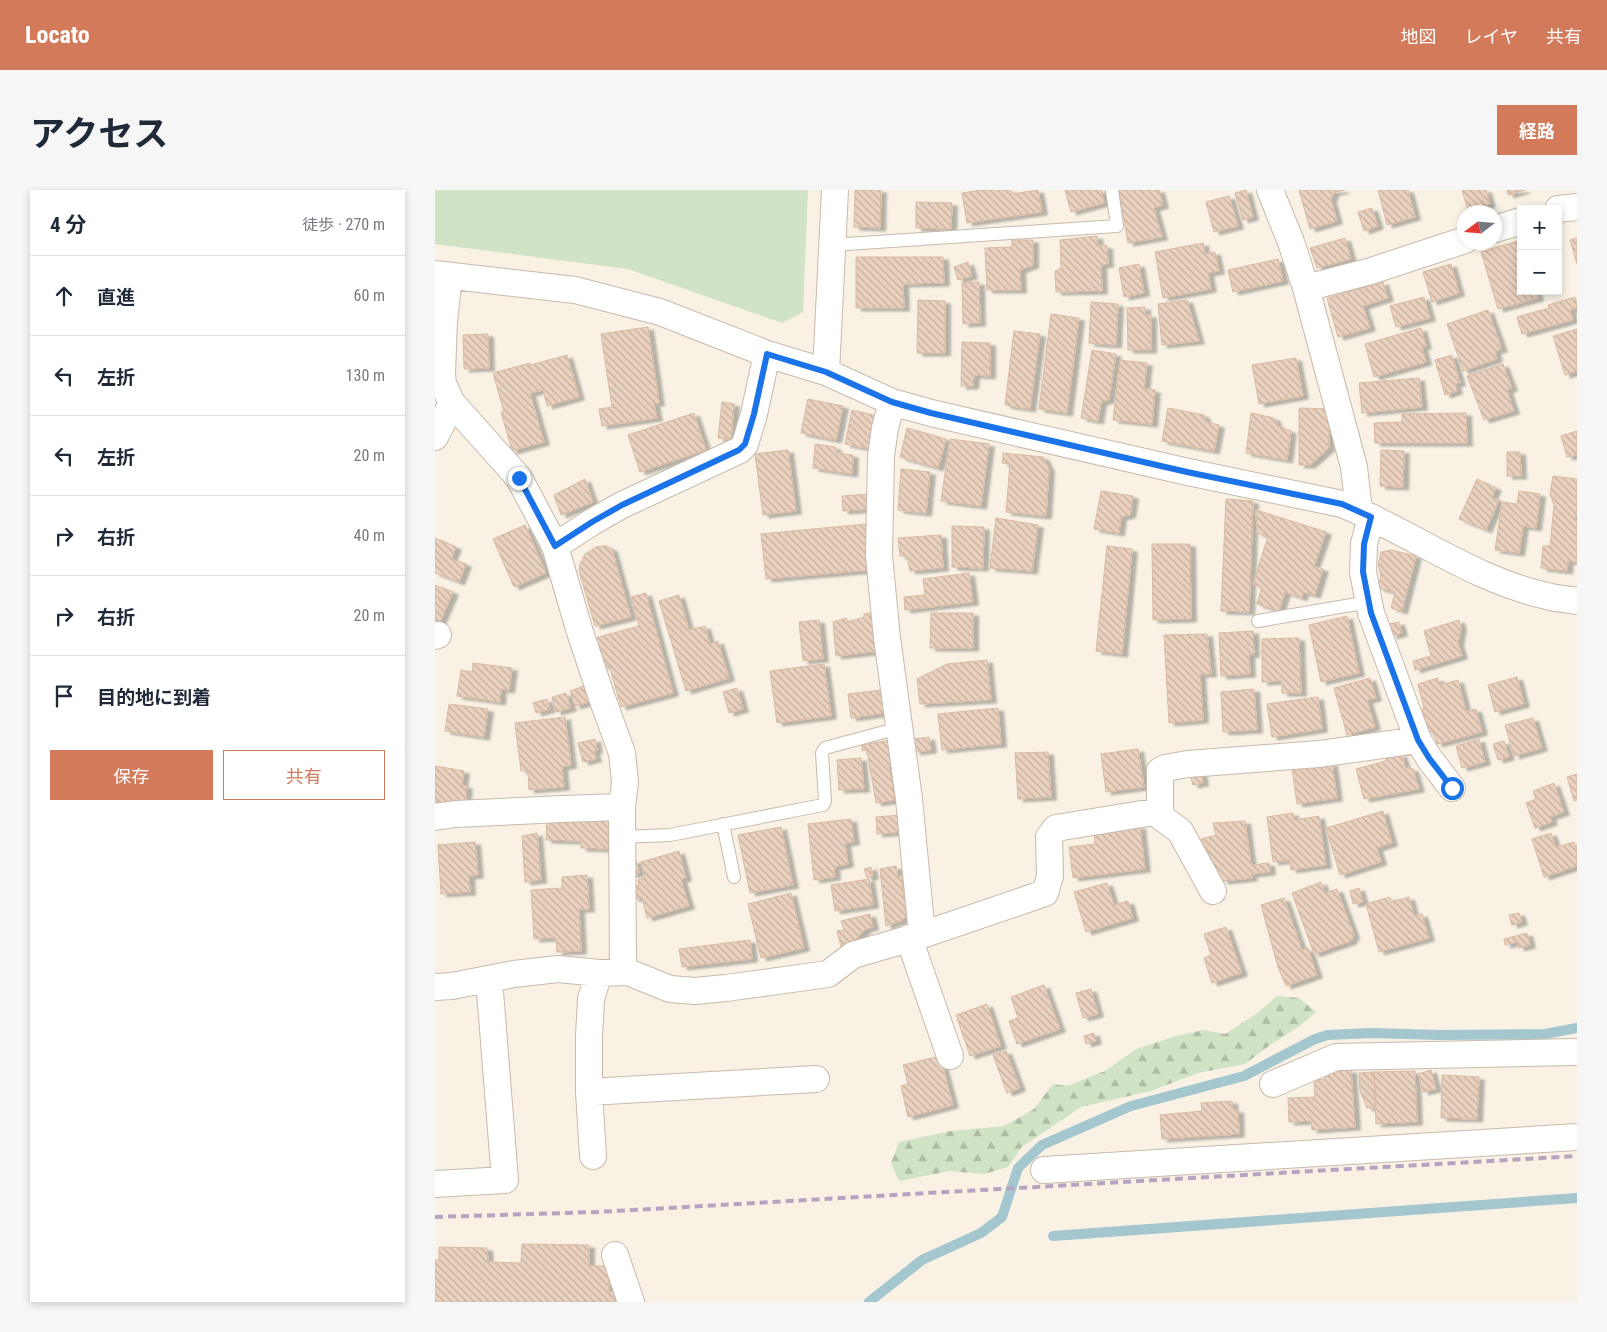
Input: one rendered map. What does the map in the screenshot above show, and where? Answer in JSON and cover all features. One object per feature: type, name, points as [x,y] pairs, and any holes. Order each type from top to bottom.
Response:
[{"type":"street","points":[[826,372],[835,190]]},
{"type":"street","points":[[1270,190],[1291,242],[1306,288],[1354,467],[1365,514],[1363,572],[1371,613],[1418,740],[1452,788]]},
{"type":"street","points":[[1562,209],[1577,207]]},
{"type":"street","points":[[1502,227],[1517,221]]},
{"type":"street","points":[[1306,288],[1371,271],[1457,243]]},
{"type":"street","points":[[593,1156],[589,1092],[591,999],[611,972],[625,782],[622,752],[582,638],[555,546],[519,478],[452,402],[443,384],[441,374],[444,321],[442,275],[575,290],[660,312],[767,354],[826,372],[892,402],[931,413],[1187,472],[1342,504],[1365,514],[1444,556],[1503,582],[1547,596],[1577,601]]},
{"type":"street","points":[[555,546],[622,505],[739,450],[745,444],[754,414],[767,354]]},
{"type":"street","points":[[435,437],[452,402]]},
{"type":"street","points":[[892,402],[885,428],[881,456],[879,556],[887,638],[909,799],[915,936],[950,1056]]},
{"type":"street","points":[[435,987],[558,969],[628,972],[670,989],[695,990],[726,988],[829,974],[853,955],[1045,893],[1050,876],[1049,837],[1056,828],[1154,812],[1160,808],[1161,771],[1165,768],[1187,764],[1319,754],[1418,740]]},
{"type":"street","points":[[435,817],[494,812],[622,808]]},
{"type":"street","points":[[1154,812],[1180,831],[1213,891]]},
{"type":"street","points":[[435,1184],[505,1180],[489,979]]},
{"type":"street","points":[[1273,1084],[1336,1058],[1577,1052]]},
{"type":"street","points":[[589,1092],[816,1079]]},
{"type":"street","points":[[1043,1170],[1577,1137]]},
{"type":"street","points":[[615,1254],[631,1302]]},
{"type":"lane","points":[[832,245],[1117,226],[1112,190]]},
{"type":"lane","points":[[1258,621],[1369,602]]},
{"type":"lane","points":[[621,837],[670,835],[823,805],[825,801],[822,753],[825,748],[899,728]]},
{"type":"lane","points":[[723,824],[734,878]]},
{"type":"green space","points":[[435,190],[808,190],[803,312],[782,323],[628,269],[435,244]]},
{"type":"green space","points":[[1277,996],[1299,998],[1316,1012],[1301,1025],[1245,1064],[1198,1073],[1151,1091],[1081,1107],[1022,1147],[1008,1167],[984,1174],[949,1171],[899,1181],[891,1163],[899,1142],[951,1131],[1004,1126],[1034,1109],[1053,1084],[1067,1086],[1105,1071],[1136,1049],[1176,1036],[1203,1030],[1225,1034],[1256,1014]]},
{"type":"building","points":[[855,190],[881,190],[880,228],[854,227]]},
{"type":"building","points":[[982,190],[1011,190],[1012,194],[1038,190],[1042,212],[967,223],[962,193]]},
{"type":"building","points":[[1065,190],[1101,190],[1104,203],[1071,212]]},
{"type":"building","points":[[1119,190],[1159,190],[1163,205],[1154,208],[1162,237],[1128,243]]},
{"type":"building","points":[[1246,190],[1253,217],[1243,220],[1235,193]]},
{"type":"building","points":[[1299,190],[1344,190],[1333,193],[1331,200],[1337,221],[1310,229]]},
{"type":"building","points":[[1378,190],[1408,190],[1415,217],[1387,225]]},
{"type":"building","points":[[1462,190],[1486,190],[1490,204],[1466,205]]},
{"type":"building","points":[[1507,190],[1525,190],[1508,195]]},
{"type":"building","points":[[1229,196],[1238,226],[1214,232],[1206,202]]},
{"type":"building","points":[[916,202],[952,203],[951,229],[916,228]]},
{"type":"building","points":[[1372,208],[1378,226],[1364,231],[1358,212]]},
{"type":"building","points":[[1097,236],[1098,245],[1107,246],[1108,264],[1101,265],[1102,291],[1056,292],[1055,271],[1061,268],[1060,240]]},
{"type":"building","points":[[1345,238],[1351,259],[1317,268],[1310,248]]},
{"type":"building","points":[[1577,238],[1577,264],[1570,240]]},
{"type":"building","points":[[1012,240],[1033,240],[1033,265],[1020,270],[1021,290],[987,290],[985,248],[1012,247]]},
{"type":"building","points":[[1517,241],[1517,295],[1537,295],[1538,298],[1498,309],[1481,252],[1502,250],[1502,246]]},
{"type":"building","points":[[1203,243],[1205,254],[1215,252],[1219,271],[1208,273],[1211,289],[1163,298],[1155,252]]},
{"type":"building","points":[[856,257],[943,257],[944,283],[903,284],[904,308],[856,308]]},
{"type":"building","points":[[1278,259],[1283,281],[1233,292],[1228,270]]},
{"type":"building","points":[[968,262],[972,276],[958,280],[954,267]]},
{"type":"building","points":[[1139,264],[1144,293],[1124,297],[1119,268]]},
{"type":"building","points":[[1451,264],[1459,293],[1432,302],[1423,272]]},
{"type":"building","points":[[979,282],[980,323],[963,324],[962,283]]},
{"type":"building","points":[[1383,282],[1388,298],[1363,306],[1370,328],[1338,337],[1327,298]]},
{"type":"building","points":[[1424,297],[1430,318],[1396,327],[1390,306]]},
{"type":"building","points":[[1575,297],[1577,308],[1570,310],[1573,320],[1522,334],[1517,317],[1549,308],[1548,305]]},
{"type":"building","points":[[918,300],[945,301],[945,353],[917,353]]},
{"type":"building","points":[[1187,300],[1199,341],[1162,345],[1158,304]]},
{"type":"building","points":[[1091,302],[1118,304],[1116,345],[1089,343]]},
{"type":"building","points":[[1145,307],[1145,315],[1151,315],[1151,350],[1128,350],[1127,308]]},
{"type":"building","points":[[1488,310],[1502,349],[1495,351],[1497,359],[1463,371],[1447,324]]},
{"type":"building","points":[[1051,314],[1079,318],[1067,413],[1039,409]]},
{"type":"building","points":[[648,327],[659,403],[654,403],[657,418],[602,426],[599,409],[612,407],[601,334]]},
{"type":"building","points":[[1421,328],[1426,346],[1422,347],[1426,362],[1374,377],[1365,344]]},
{"type":"building","points":[[1577,329],[1577,371],[1565,375],[1553,336]]},
{"type":"building","points":[[1014,331],[1040,334],[1030,409],[1005,405]]},
{"type":"building","points":[[488,334],[489,368],[464,369],[463,335]]},
{"type":"building","points":[[962,342],[990,343],[990,376],[974,375],[973,386],[961,386]]},
{"type":"building","points":[[1092,350],[1116,354],[1109,400],[1101,402],[1098,421],[1081,418]]},
{"type":"building","points":[[567,355],[579,397],[547,406],[543,390],[530,393],[544,442],[512,451],[493,373]]},
{"type":"building","points":[[1452,355],[1460,383],[1455,384],[1457,391],[1445,395],[1435,360]]},
{"type":"building","points":[[1296,358],[1303,396],[1259,404],[1252,365]]},
{"type":"building","points":[[1120,360],[1147,363],[1144,389],[1155,390],[1152,424],[1113,420]]},
{"type":"building","points":[[1503,364],[1512,388],[1507,390],[1514,411],[1484,420],[1467,376]]},
{"type":"building","points":[[1419,378],[1422,407],[1362,413],[1359,383]]},
{"type":"building","points":[[808,399],[843,406],[836,440],[801,433]]},
{"type":"building","points":[[722,402],[734,404],[731,439],[718,438]]},
{"type":"building","points":[[1168,408],[1204,415],[1206,422],[1219,425],[1214,451],[1162,441]]},
{"type":"building","points":[[1299,408],[1329,409],[1329,448],[1310,465],[1299,465]]},
{"type":"building","points":[[852,410],[878,416],[871,449],[845,444]]},
{"type":"building","points":[[694,413],[706,450],[640,472],[628,435]]},
{"type":"building","points":[[1251,413],[1274,418],[1278,426],[1291,431],[1287,460],[1246,453]]},
{"type":"building","points":[[1466,413],[1467,443],[1375,443],[1374,423],[1402,422],[1402,414]]},
{"type":"building","points":[[907,428],[946,439],[938,468],[900,457]]},
{"type":"building","points":[[1577,431],[1577,455],[1567,457],[1561,436]]},
{"type":"building","points":[[950,439],[989,444],[981,506],[941,501]]},
{"type":"building","points":[[815,444],[835,447],[837,453],[853,455],[852,474],[813,468]]},
{"type":"building","points":[[788,450],[796,511],[763,515],[755,454]]},
{"type":"building","points":[[1381,450],[1404,451],[1403,487],[1380,486]]},
{"type":"building","points":[[1507,452],[1520,452],[1521,476],[1507,476]]},
{"type":"building","points":[[1003,453],[1043,457],[1049,469],[1046,516],[1006,512],[1010,464],[1002,463]]},
{"type":"building","points":[[901,469],[930,472],[926,513],[898,510]]},
{"type":"building","points":[[1553,476],[1577,479],[1575,521],[1577,521],[1577,562],[1568,561],[1567,571],[1541,568],[1543,546],[1550,546],[1554,505],[1550,494]]},
{"type":"building","points":[[585,479],[593,502],[561,515],[554,495]]},
{"type":"building","points":[[1477,479],[1496,488],[1492,497],[1499,500],[1486,530],[1459,519]]},
{"type":"building","points":[[1101,491],[1133,496],[1130,515],[1121,517],[1119,533],[1094,529]]},
{"type":"building","points":[[1519,491],[1540,494],[1536,528],[1523,526],[1519,553],[1495,550],[1502,502],[1517,504]]},
{"type":"building","points":[[871,494],[872,509],[843,511],[842,496]]},
{"type":"building","points":[[1226,499],[1253,501],[1249,612],[1221,611]]},
{"type":"building","points":[[1256,510],[1326,532],[1314,566],[1323,569],[1315,595],[1303,592],[1302,598],[1285,592],[1279,611],[1257,604],[1262,587],[1253,584],[1268,536],[1257,533]]},
{"type":"building","points":[[996,518],[1038,525],[1032,571],[990,568]]},
{"type":"building","points":[[866,524],[870,570],[766,579],[761,534]]},
{"type":"building","points":[[525,525],[546,573],[514,587],[493,539]]},
{"type":"building","points":[[952,526],[984,527],[983,568],[952,567]]},
{"type":"building","points":[[941,535],[943,568],[910,571],[907,556],[900,556],[898,538]]},
{"type":"building","points":[[435,538],[456,547],[451,559],[466,564],[459,582],[435,573]]},
{"type":"building","points":[[1152,544],[1190,544],[1191,619],[1153,620]]},
{"type":"building","points":[[602,546],[612,549],[631,617],[595,626],[579,571],[585,554],[596,547]]},
{"type":"building","points":[[1107,546],[1132,549],[1122,654],[1096,651]]},
{"type":"building","points":[[1391,550],[1416,556],[1402,611],[1391,608],[1395,592],[1378,588],[1381,576],[1378,565],[1381,552]]},
{"type":"building","points":[[969,573],[973,602],[905,610],[904,597],[925,595],[923,579]]},
{"type":"building","points":[[435,585],[453,592],[439,624],[435,622]]},
{"type":"building","points":[[646,593],[673,693],[621,707],[609,665],[603,666],[595,638],[639,626],[631,597]]},
{"type":"building","points":[[679,595],[689,630],[705,626],[710,644],[718,641],[729,678],[686,691],[659,601]]},
{"type":"building","points":[[874,612],[880,651],[836,656],[833,622],[846,618],[848,622],[864,617],[864,614]]},
{"type":"building","points":[[931,613],[973,613],[973,648],[930,648]]},
{"type":"building","points":[[1347,616],[1359,673],[1321,682],[1309,625]]},
{"type":"building","points":[[819,620],[823,659],[803,661],[799,622]]},
{"type":"building","points":[[1459,620],[1461,627],[1458,643],[1462,656],[1415,670],[1413,661],[1431,656],[1424,631]]},
{"type":"building","points":[[1399,622],[1402,633],[1392,636],[1389,624]]},
{"type":"building","points":[[1253,631],[1254,654],[1249,655],[1250,674],[1221,676],[1219,633]]},
{"type":"building","points":[[1207,634],[1211,674],[1200,674],[1203,720],[1169,723],[1164,635]]},
{"type":"building","points":[[1299,638],[1301,693],[1282,693],[1282,681],[1262,682],[1262,639]]},
{"type":"building","points":[[987,660],[991,700],[920,704],[917,679],[947,664]]},
{"type":"building","points":[[473,663],[512,668],[509,690],[501,689],[500,702],[457,696],[461,670],[472,672]]},
{"type":"building","points":[[824,664],[831,716],[777,723],[770,671]]},
{"type":"building","points":[[1517,677],[1524,704],[1495,712],[1488,685]]},
{"type":"building","points":[[1370,678],[1376,698],[1367,700],[1375,727],[1347,735],[1334,688]]},
{"type":"building","points":[[1438,678],[1440,685],[1458,680],[1466,711],[1476,709],[1482,732],[1437,744],[1433,731],[1428,732],[1418,684]]},
{"type":"building","points":[[584,686],[589,702],[575,706],[570,691]]},
{"type":"building","points":[[737,688],[743,709],[729,713],[723,692]]},
{"type":"building","points":[[889,689],[892,712],[851,718],[848,694]]},
{"type":"building","points":[[1254,689],[1257,730],[1223,732],[1221,692]]},
{"type":"building","points":[[566,693],[571,708],[556,712],[552,697]]},
{"type":"building","points":[[1318,697],[1322,729],[1272,737],[1267,704]]},
{"type":"building","points":[[547,699],[550,709],[536,713],[533,703]]},
{"type":"building","points":[[449,704],[488,709],[484,737],[445,731]]},
{"type":"building","points":[[998,708],[1001,744],[942,750],[938,714]]},
{"type":"building","points":[[565,717],[571,765],[562,767],[564,787],[529,790],[528,771],[521,771],[515,723]]},
{"type":"building","points":[[1533,718],[1542,748],[1514,756],[1505,725]]},
{"type":"building","points":[[929,737],[931,750],[915,752],[914,739]]},
{"type":"building","points":[[595,739],[597,750],[594,751],[596,759],[583,762],[578,743]]},
{"type":"building","points":[[1479,739],[1485,762],[1462,768],[1456,746]]},
{"type":"building","points":[[891,740],[895,765],[889,766],[895,800],[876,803],[867,750],[862,751],[862,745]]},
{"type":"building","points":[[1504,741],[1509,757],[1498,760],[1493,744]]},
{"type":"building","points":[[1138,749],[1144,787],[1106,792],[1101,754]]},
{"type":"building","points":[[1048,752],[1051,797],[1018,799],[1015,753]]},
{"type":"building","points":[[1401,754],[1406,768],[1413,769],[1419,789],[1364,799],[1356,769],[1386,761],[1386,758]]},
{"type":"building","points":[[861,758],[864,789],[839,790],[837,760]]},
{"type":"building","points":[[1332,763],[1337,798],[1297,804],[1292,769]]},
{"type":"building","points":[[435,766],[464,771],[462,785],[467,786],[465,806],[435,802]]},
{"type":"building","points":[[1201,771],[1203,783],[1193,785],[1190,774]]},
{"type":"building","points":[[1577,774],[1577,800],[1574,801],[1567,777]]},
{"type":"building","points":[[1554,783],[1564,812],[1550,817],[1552,822],[1535,828],[1526,803],[1536,799],[1533,791]]},
{"type":"building","points":[[1383,811],[1392,843],[1377,848],[1381,862],[1340,875],[1326,828]]},
{"type":"building","points":[[1293,813],[1294,820],[1319,816],[1326,865],[1291,870],[1290,860],[1273,862],[1267,817]]},
{"type":"building","points":[[901,815],[902,832],[877,834],[876,817]]},
{"type":"building","points":[[547,818],[609,820],[608,849],[581,848],[581,841],[546,840]]},
{"type":"building","points":[[851,819],[854,842],[845,843],[848,864],[834,867],[835,877],[814,880],[808,824]]},
{"type":"building","points":[[1245,821],[1251,865],[1269,863],[1270,872],[1251,874],[1252,878],[1223,881],[1201,839],[1216,835],[1213,823]]},
{"type":"building","points":[[1140,826],[1145,869],[1073,878],[1069,847],[1095,844],[1094,831]]},
{"type":"building","points":[[781,827],[793,885],[750,893],[738,835]]},
{"type":"building","points":[[537,833],[541,880],[525,882],[522,836]]},
{"type":"building","points":[[1551,833],[1556,847],[1574,842],[1577,851],[1577,866],[1544,877],[1532,839]]},
{"type":"building","points":[[475,842],[478,875],[469,876],[470,892],[441,894],[438,845]]},
{"type":"building","points":[[679,851],[686,878],[681,879],[689,906],[647,918],[642,897],[634,899],[631,888],[639,885],[638,880],[645,878],[641,862]]},
{"type":"building","points":[[636,860],[639,873],[632,875],[628,862]]},
{"type":"building","points":[[896,866],[898,877],[902,876],[903,897],[906,895],[909,905],[904,906],[907,915],[903,920],[886,926],[880,869]]},
{"type":"building","points":[[871,867],[873,876],[867,878],[864,869]]},
{"type":"building","points":[[587,875],[589,909],[579,909],[581,951],[557,952],[556,938],[534,939],[531,890],[562,888],[562,877]]},
{"type":"building","points":[[869,879],[873,905],[835,911],[831,885]]},
{"type":"building","points":[[1321,882],[1325,893],[1337,889],[1354,935],[1351,941],[1314,954],[1292,893]]},
{"type":"building","points":[[1107,883],[1114,905],[1128,901],[1133,918],[1086,932],[1074,892]]},
{"type":"building","points":[[1359,888],[1363,902],[1353,904],[1350,891]]},
{"type":"building","points":[[791,893],[804,948],[761,958],[748,904]]},
{"type":"building","points":[[1390,897],[1391,902],[1409,897],[1414,916],[1422,914],[1429,938],[1379,952],[1366,904]]},
{"type":"building","points":[[1284,898],[1302,950],[1308,948],[1317,975],[1286,986],[1278,967],[1261,905]]},
{"type":"building","points":[[1519,913],[1522,922],[1512,925],[1509,915]]},
{"type":"building","points":[[870,914],[873,927],[866,929],[851,944],[841,947],[837,931],[844,930],[841,921]]},
{"type":"building","points":[[1226,927],[1242,973],[1212,983],[1204,958],[1211,955],[1204,934]]},
{"type":"building","points":[[1527,933],[1530,945],[1519,948],[1517,942],[1505,945],[1504,939]]},
{"type":"building","points":[[750,940],[752,959],[682,967],[679,949]]},
{"type":"building","points":[[1044,985],[1060,1029],[1017,1044],[1009,1021],[1018,1018],[1011,997]]},
{"type":"building","points":[[1091,989],[1098,1014],[1083,1018],[1076,993]]},
{"type":"building","points":[[987,1004],[1001,1046],[970,1056],[956,1015]]},
{"type":"building","points":[[1094,1033],[1096,1041],[1086,1044],[1084,1036]]},
{"type":"building","points":[[1006,1051],[1020,1088],[1007,1093],[993,1055]]},
{"type":"building","points":[[940,1056],[953,1105],[908,1117],[901,1086],[908,1084],[903,1065]]},
{"type":"building","points":[[1351,1070],[1355,1127],[1312,1130],[1311,1121],[1289,1122],[1288,1098],[1315,1097],[1314,1080],[1325,1079],[1324,1072]]},
{"type":"building","points":[[1431,1070],[1436,1089],[1423,1092],[1418,1074]]},
{"type":"building","points":[[1415,1071],[1417,1122],[1376,1124],[1374,1072]]},
{"type":"building","points":[[1374,1072],[1376,1108],[1367,1108],[1360,1091],[1359,1073]]},
{"type":"building","points":[[1442,1075],[1479,1077],[1477,1119],[1441,1118]]},
{"type":"building","points":[[1232,1101],[1233,1110],[1238,1110],[1239,1134],[1162,1139],[1160,1115],[1202,1111],[1201,1103]]},
{"type":"building","points":[[522,1244],[589,1245],[589,1266],[608,1266],[609,1292],[615,1292],[615,1302],[435,1302],[435,1260],[439,1260],[439,1247],[487,1248],[488,1262],[521,1263]]},
{"type":"waterway","points":[[869,1302],[922,1260],[981,1233],[1002,1217],[1018,1168],[1042,1145],[1131,1106],[1244,1076],[1313,1040],[1327,1035],[1372,1033],[1440,1035],[1545,1034],[1577,1028]]},
{"type":"waterway","points":[[1053,1236],[1577,1198]]},
{"type":"railway","points":[[435,1217],[597,1212],[1577,1156]]},
{"type":"route","points":[[519,478],[555,546],[622,505],[739,450],[745,444],[754,414],[767,354],[826,372],[892,402],[931,413],[1187,472],[1342,504],[1371,517],[1364,544],[1363,572],[1371,613],[1418,740],[1452,788]]}]
